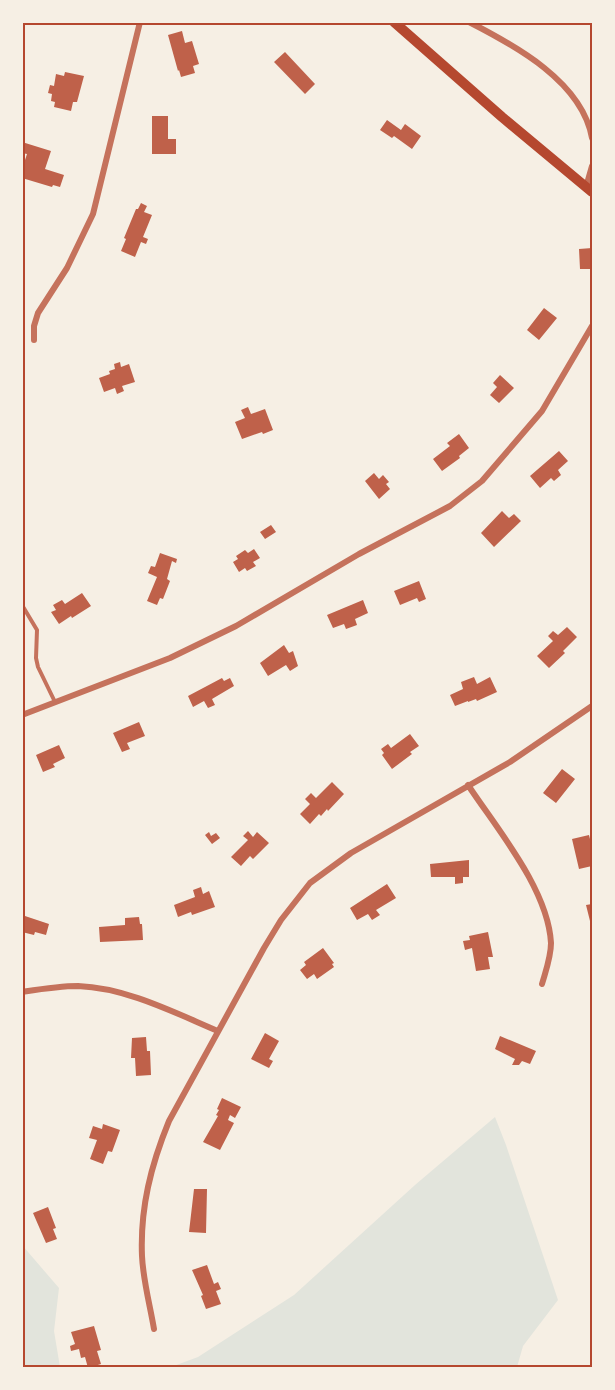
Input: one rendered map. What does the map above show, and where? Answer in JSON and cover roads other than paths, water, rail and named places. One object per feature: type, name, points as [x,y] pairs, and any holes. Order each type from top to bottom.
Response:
[{"type":"main road","points":[[394,22],[589,190]]},
{"type":"street","points":[[34,340],[34,326],[38,313],[72,259],[93,214],[140,22]]},
{"type":"street","points":[[469,22],[523,54],[571,92],[591,128],[592,138]]},
{"type":"street","points":[[589,190],[592,166]]},
{"type":"street","points":[[22,715],[170,658],[236,626],[359,554],[450,506],[482,481],[542,411],[592,326]]},
{"type":"street","points":[[154,1329],[142,1257],[146,1189],[159,1146],[169,1121],[281,920],[310,883],[351,853],[510,762],[592,706]]},
{"type":"street","points":[[468,785],[533,883],[543,908],[551,942],[550,959],[542,984]]},
{"type":"street","points":[[22,992],[78,986],[118,992],[218,1031]]},
{"type":"lane","points":[[22,605],[37,630],[36,658],[55,703]]}]
